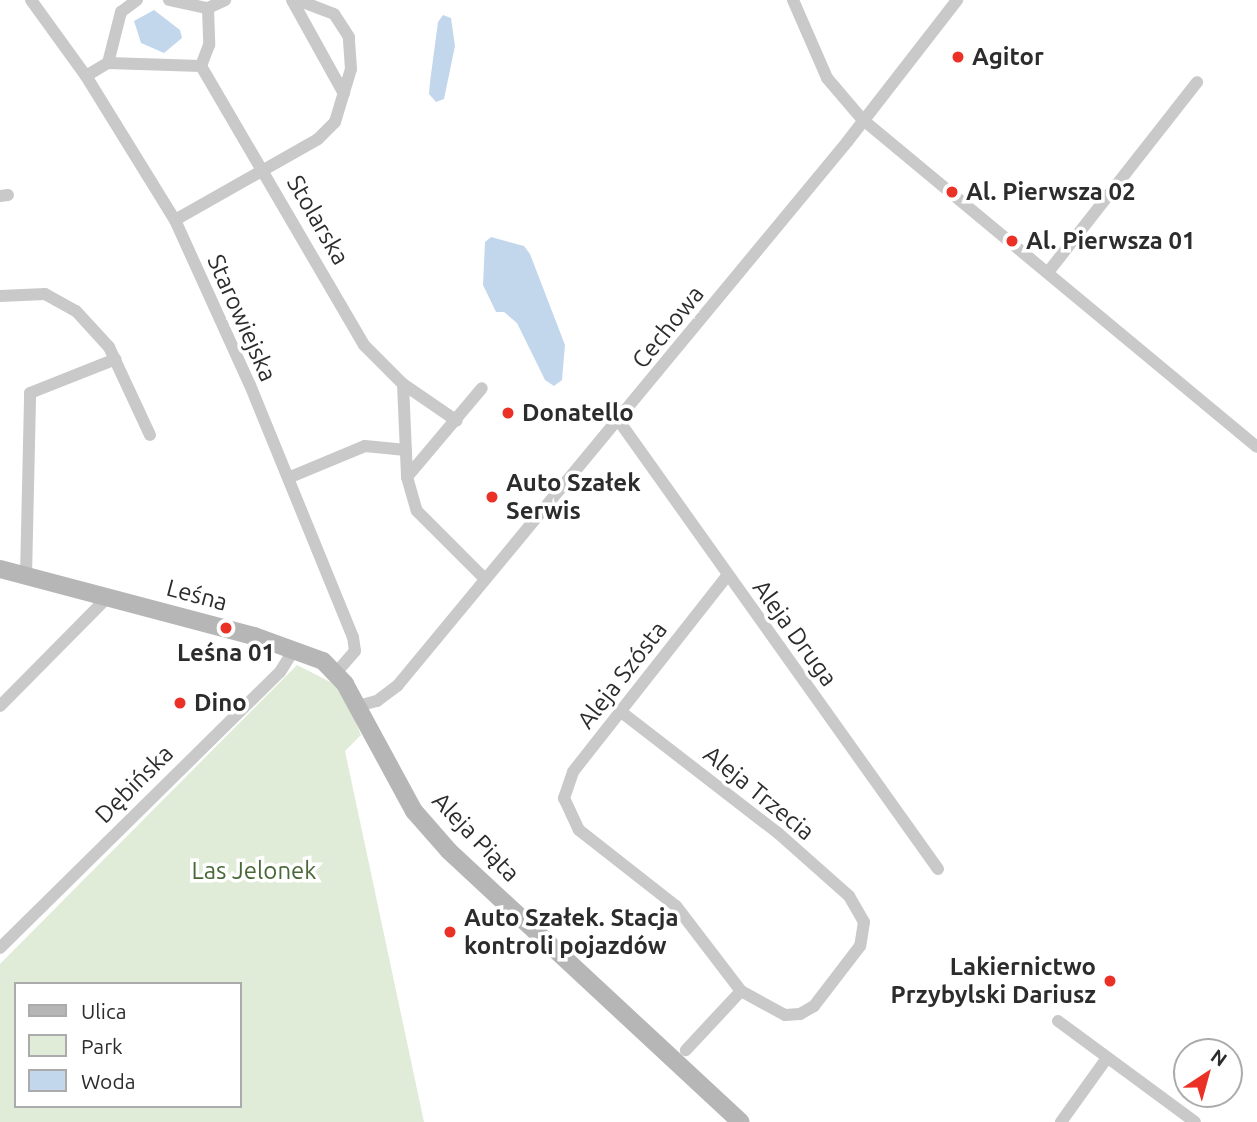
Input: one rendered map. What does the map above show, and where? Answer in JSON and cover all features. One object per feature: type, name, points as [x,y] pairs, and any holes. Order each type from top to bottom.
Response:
[{"type":"street","name":"Starowiejska","points":[[31,0],[86,76],[175,220],[288,478],[353,637],[355,651],[336,673]]},
{"type":"street","points":[[108,63],[121,12],[137,0]]},
{"type":"street","points":[[169,0],[208,8],[225,0]]},
{"type":"street","points":[[292,0],[344,94]]},
{"type":"street","points":[[175,220],[265,170],[330,129],[344,94],[352,60],[344,25],[334,14],[298,0]]},
{"type":"street","points":[[793,0],[827,78],[862,119],[1049,271],[1257,447]]},
{"type":"street","name":"Cechowa","points":[[358,706],[377,701],[398,685],[619,421],[957,0]]},
{"type":"street","points":[[86,76],[108,63],[201,66],[209,45],[208,8]]},
{"type":"street","name":"Stolarska","points":[[201,66],[265,170],[365,345],[403,384],[457,421]]},
{"type":"street","points":[[1049,271],[1197,82]]},
{"type":"street","points":[[0,296],[45,294],[60,299],[98,334],[116,359],[150,435]]},
{"type":"street","points":[[26,576],[30,548],[29,397],[36,388],[116,359]]},
{"type":"street","points":[[403,384],[407,477],[426,524],[485,579]]},
{"type":"street","points":[[407,477],[457,421],[482,388]]},
{"type":"street","name":"Aleja Druga","points":[[619,421],[938,869]]},
{"type":"street","points":[[288,478],[365,446],[406,450]]},
{"type":"street","name":"Leśna","points":[[0,569],[295,648],[336,673],[358,706]]},
{"type":"street","name":"Aleja Szósta","points":[[727,576],[568,780],[565,808],[579,830],[683,913],[741,990]]},
{"type":"street","points":[[0,706],[108,597]]},
{"type":"street","name":"Dębińska","points":[[0,948],[280,672],[295,648]]},
{"type":"street","name":"Aleja Piąta","points":[[358,706],[414,811],[449,851],[741,1122]]},
{"type":"street","name":"Aleja Trzecia","points":[[620,711],[778,833],[849,897],[863,916],[860,946],[807,1010],[785,1015],[741,990]]},
{"type":"street","points":[[686,1050],[741,990]]},
{"type":"street","points":[[1058,1021],[1195,1122]]},
{"type":"street","points":[[1061,1122],[1107,1058]]},
{"type":"green space","name":"Las Jelonek","points":[[297,665],[342,688],[361,735],[345,751],[424,1122],[0,1122],[0,964]]},
{"type":"water","points":[[154,10],[180,30],[182,38],[164,53],[141,43],[134,21]]},
{"type":"water","points":[[443,15],[451,18],[455,46],[444,99],[436,102],[429,94],[438,22]]},
{"type":"water","points":[[491,237],[524,246],[530,254],[565,345],[562,380],[554,386],[545,380],[517,323],[504,312],[496,312],[483,285],[485,242]]},
{"type":"place","name":"Agitor","points":[[958,57]]},
{"type":"place","name":"Al. Pierwsza 02","points":[[952,192]]},
{"type":"place","name":"Al. Pierwsza 01","points":[[1012,241]]},
{"type":"place","name":"Donatello","points":[[508,413]]},
{"type":"place","name":"Auto Szałek Serwis","points":[[492,497]]},
{"type":"place","name":"Leśna 01","points":[[226,628]]},
{"type":"place","name":"Dino","points":[[180,703]]},
{"type":"place","name":"Auto Szałek. Stacja kontroli pojazdów","points":[[450,932]]},
{"type":"place","name":"Lakiernictwo Przybylski Dariusz","points":[[1110,981]]}]
